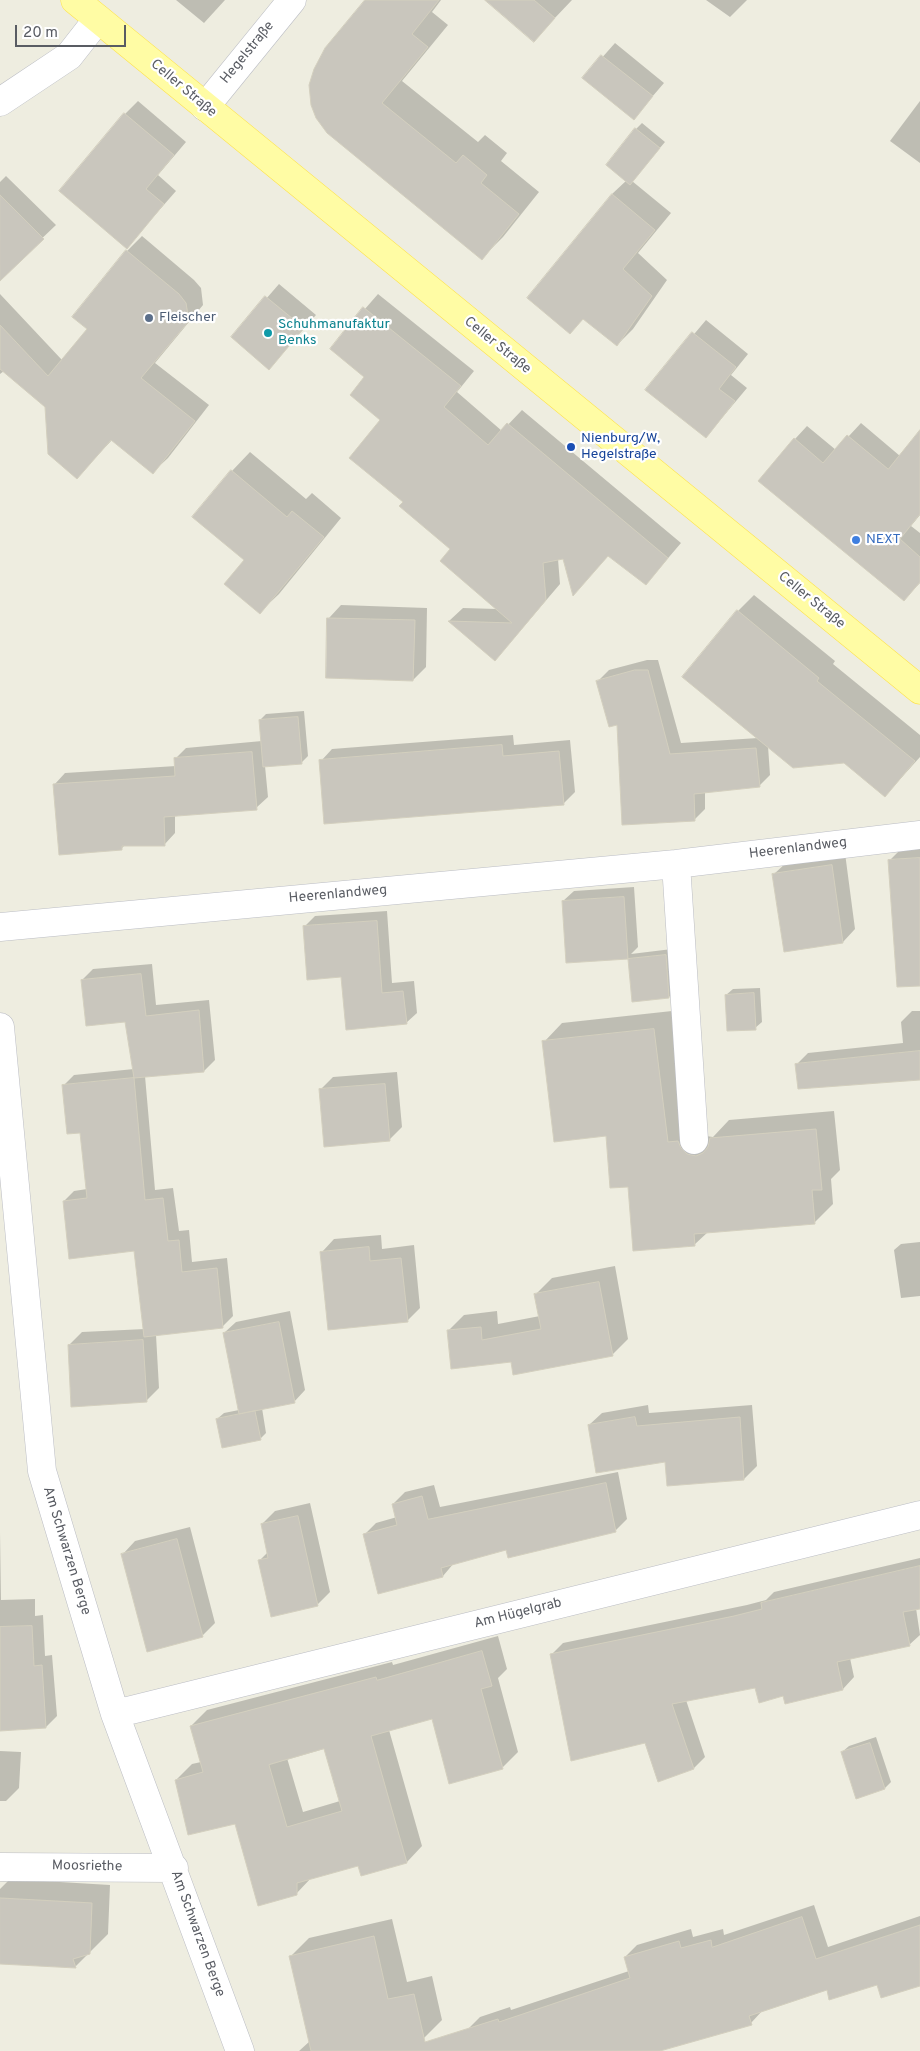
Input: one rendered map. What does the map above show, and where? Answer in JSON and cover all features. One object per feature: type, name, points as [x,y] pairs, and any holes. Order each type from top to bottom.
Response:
[{"type":"main road","name":"Celler Straße","points":[[75,0],[920,690]]},
{"type":"street","name":"Hegelstraße","points":[[205,107],[292,0]]},
{"type":"street","points":[[0,102],[69,56],[98,19]]},
{"type":"street","name":"Heerenlandweg","points":[[0,927],[676,864],[920,835]]},
{"type":"street","points":[[676,864],[694,1140]]},
{"type":"street","name":"Am Schwarzen Berge","points":[[0,1027],[42,1471],[115,1714],[174,1868],[240,2051]]},
{"type":"street","name":"Am Hügelgrab","points":[[115,1714],[920,1515]]},
{"type":"street","name":"Moosriethe","points":[[0,1866],[174,1868]]},
{"type":"building","points":[[365,0],[439,0],[412,34],[428,47],[382,103],[456,163],[463,155],[487,175],[481,183],[519,214],[482,260],[327,133],[316,118],[311,105],[309,85],[314,69],[325,48]]},
{"type":"building","points":[[485,0],[534,0],[555,18],[534,42]]},
{"type":"building","points":[[601,55],[653,96],[634,120],[582,78]]},
{"type":"building","points":[[124,113],[174,155],[146,189],[164,204],[127,249],[59,191]]},
{"type":"building","points":[[635,128],[660,148],[630,185],[606,165]]},
{"type":"building","points":[[612,194],[655,230],[623,269],[652,296],[617,346],[583,319],[570,334],[527,298]]},
{"type":"building","points":[[0,195],[44,239],[0,281]]},
{"type":"building","points":[[126,250],[179,294],[186,303],[189,321],[141,378],[195,421],[153,474],[111,440],[77,479],[48,454],[45,407],[0,369],[0,325],[48,376],[87,329],[72,317]]},
{"type":"building","name":"Schuhmanufaktur Benks","points":[[265,296],[304,328],[269,370],[231,337]]},
{"type":"building","points":[[363,307],[461,386],[444,407],[488,445],[507,423],[668,558],[646,585],[608,556],[573,596],[563,559],[543,563],[546,600],[495,661],[448,621],[512,623],[440,561],[450,549],[399,506],[403,502],[349,458],[380,420],[350,395],[364,377],[330,349]]},
{"type":"building","points":[[692,332],[736,367],[719,389],[735,401],[706,438],[645,390]]},
{"type":"building","points":[[920,430],[920,514],[900,539],[920,557],[920,582],[904,601],[758,481],[794,438],[823,463],[847,435],[888,469]]},
{"type":"building","points":[[231,470],[287,517],[292,511],[324,537],[260,614],[224,584],[244,560],[192,517]]},
{"type":"building","points":[[737,610],[819,678],[817,681],[915,761],[885,797],[844,763],[793,768],[682,677]]},
{"type":"building","points":[[327,618],[415,620],[413,681],[326,678]]},
{"type":"building","points":[[635,670],[648,670],[670,754],[756,748],[760,787],[694,794],[695,821],[622,825],[617,725],[609,727],[596,681]]},
{"type":"building","points":[[298,717],[302,764],[263,767],[259,720]]},
{"type":"building","points":[[502,745],[503,756],[559,751],[564,805],[324,824],[319,760]]},
{"type":"building","points":[[252,752],[257,810],[164,817],[165,846],[122,846],[122,850],[59,855],[53,784],[175,776],[174,758]]},
{"type":"building","points":[[920,858],[920,986],[897,987],[888,860]]},
{"type":"building","points":[[832,865],[843,943],[784,952],[772,874]]},
{"type":"building","points":[[624,897],[628,959],[566,963],[562,901]]},
{"type":"building","points":[[377,921],[382,993],[403,991],[407,1024],[346,1030],[341,977],[307,980],[303,926]]},
{"type":"building","points":[[666,955],[669,998],[632,1002],[628,959]]},
{"type":"building","points":[[141,974],[146,1016],[199,1010],[204,1072],[134,1078],[125,1022],[86,1026],[81,980]]},
{"type":"building","points":[[754,993],[756,1030],[727,1031],[725,995]]},
{"type":"building","points":[[654,1029],[668,1142],[678,1141],[681,1148],[687,1154],[696,1156],[703,1153],[708,1147],[710,1138],[816,1129],[822,1190],[812,1190],[815,1224],[694,1234],[695,1246],[633,1251],[628,1187],[610,1188],[606,1136],[554,1142],[542,1041]]},
{"type":"building","points":[[920,1051],[920,1080],[798,1089],[795,1064]]},
{"type":"building","points":[[134,1078],[145,1200],[163,1198],[168,1241],[179,1240],[182,1272],[217,1268],[223,1328],[144,1337],[134,1251],[69,1259],[63,1201],[87,1198],[80,1133],[67,1134],[62,1085]]},
{"type":"building","points":[[385,1084],[390,1141],[324,1147],[319,1089]]},
{"type":"building","points":[[369,1247],[370,1261],[401,1258],[408,1322],[328,1330],[320,1252]]},
{"type":"building","points":[[599,1282],[613,1356],[513,1375],[511,1362],[451,1369],[447,1330],[481,1327],[482,1340],[541,1329],[534,1294]]},
{"type":"building","points":[[279,1322],[295,1403],[239,1414],[223,1333]]},
{"type":"building","points":[[143,1340],[147,1402],[71,1407],[68,1345]]},
{"type":"building","points":[[255,1411],[261,1440],[222,1448],[216,1419]]},
{"type":"building","points":[[635,1417],[637,1426],[740,1417],[744,1480],[667,1486],[665,1462],[596,1473],[588,1425]]},
{"type":"building","points":[[606,1483],[616,1532],[508,1558],[506,1550],[441,1568],[443,1577],[378,1594],[363,1534],[397,1525],[392,1504],[422,1496],[428,1519]]},
{"type":"building","points":[[298,1516],[318,1606],[271,1617],[258,1560],[268,1558],[261,1524]]},
{"type":"building","points":[[177,1539],[203,1637],[147,1652],[121,1554]]},
{"type":"building","points":[[920,1566],[920,1609],[903,1612],[910,1646],[837,1662],[843,1690],[785,1704],[783,1696],[759,1703],[755,1688],[672,1704],[694,1769],[658,1782],[645,1743],[571,1761],[550,1654],[734,1616],[762,1609],[761,1603]]},
{"type":"building","points":[[32,1626],[34,1666],[42,1665],[46,1728],[0,1731],[0,1627]]},
{"type":"building","points":[[482,1651],[492,1686],[481,1689],[503,1769],[449,1784],[432,1719],[371,1736],[407,1863],[361,1876],[358,1866],[297,1883],[297,1895],[258,1906],[235,1824],[188,1835],[175,1780],[203,1772],[190,1726],[376,1677],[377,1680]],"holes":[[[324,1749],[342,1811],[287,1827],[269,1765]]]},
{"type":"building","points":[[870,1743],[885,1789],[856,1799],[841,1752]]},
{"type":"building","points":[[0,1898],[92,1903],[90,1954],[73,1959],[76,1968],[0,1964]]},
{"type":"building","points":[[802,1917],[816,1959],[920,1925],[920,1986],[881,1998],[877,1985],[829,2000],[827,1990],[749,2016],[752,2025],[660,2051],[311,2051],[289,1956],[374,1936],[388,1999],[414,1994],[425,2042],[498,2019],[499,2022],[630,1978],[624,1957],[679,1941],[681,1948],[711,1940],[712,1947]]},
{"type":"place","name":"Fleischer","points":[[149,318]]},
{"type":"place","name":"Schuhmanufaktur Benks","points":[[268,333]]},
{"type":"place","name":"Nienburg/W, Hegelstraße","points":[[571,447]]},
{"type":"place","name":"NEXT","points":[[856,540]]}]
